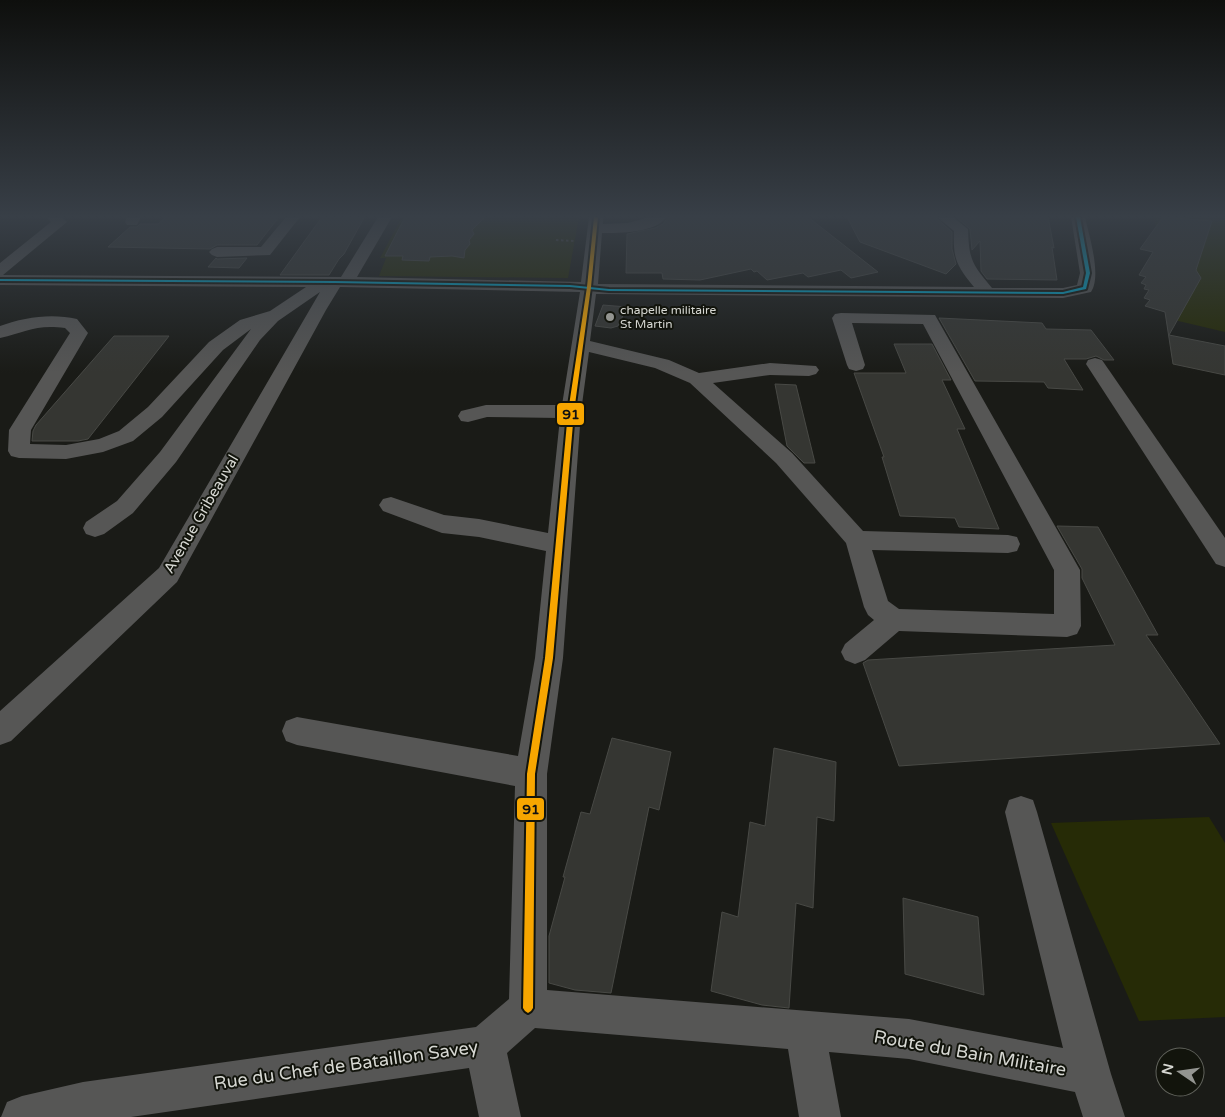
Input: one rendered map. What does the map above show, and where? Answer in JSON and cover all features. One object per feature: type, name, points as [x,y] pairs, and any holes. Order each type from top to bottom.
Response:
[{"type":"street","name":"Avenue Gribeauval","points":[[0,731],[168,575],[317,310],[345,269]]},
{"type":"street","points":[[583,269],[579,287],[581,344],[571,412],[549,658],[531,774],[528,1008],[805,1030],[820,1117]]},
{"type":"street","points":[[968,269],[987,292]]},
{"type":"street","points":[[0,280],[335,282],[579,287],[609,290],[1063,293],[1085,288],[1087,269]]},
{"type":"street","points":[[0,333],[28,323],[55,320],[71,323],[79,333],[20,430],[20,451],[66,452],[103,445],[126,436],[154,412],[216,346],[246,324],[277,314],[335,282]]},
{"type":"street","points":[[95,528],[125,508],[168,456],[254,336],[277,314]]},
{"type":"street","points":[[581,344],[662,364],[697,379],[784,458],[857,540],[877,607],[893,620],[1066,626],[1067,570],[929,319],[841,318],[856,365]]},
{"type":"street","points":[[1095,364],[1225,557]]},
{"type":"street","points":[[697,379],[770,368],[809,370]]},
{"type":"street","points":[[468,416],[486,411],[571,412]]},
{"type":"street","points":[[391,505],[442,524],[479,528],[558,544]]},
{"type":"street","points":[[857,540],[1008,544]]},
{"type":"street","points":[[855,652],[893,620]]},
{"type":"street","points":[[297,731],[531,774]]},
{"type":"street","points":[[1022,812],[1090,1074],[1104,1117]]},
{"type":"street","name":"Rue du Chef de Bataillon Savey","points":[[22,1117],[485,1046],[528,1008]]},
{"type":"street","name":"Route du Bain Militaire","points":[[805,1030],[909,1039],[1090,1074]]},
{"type":"street","points":[[485,1046],[500,1117]]},
{"type":"green space","points":[[382,269],[570,269],[568,278],[379,276]]},
{"type":"green space","points":[[1165,269],[1225,269],[1225,332],[1174,320]]},
{"type":"green space","points":[[1209,817],[1225,843],[1225,1017],[1139,1021],[1051,823]]},
{"type":"building","points":[[284,269],[333,269],[329,275],[280,275]]},
{"type":"building","points":[[626,269],[750,269],[700,280],[663,279],[662,273],[626,273]]},
{"type":"building","points":[[751,269],[874,269],[878,272],[851,278],[841,270],[808,277],[803,273],[767,280],[757,271],[754,272]]},
{"type":"building","points":[[933,269],[951,269],[946,274]]},
{"type":"building","points":[[981,269],[1055,269],[1057,280],[987,279]]},
{"type":"building","points":[[1143,269],[1196,269],[1201,278],[1169,335],[1225,346],[1225,375],[1173,364],[1165,312],[1145,306],[1150,300],[1144,298],[1149,290],[1144,289],[1146,285],[1141,283],[1146,277],[1139,275]]},
{"type":"building","name":"chapelle militaire St Martin","points":[[603,305],[627,307],[618,326],[611,328],[595,326]]},
{"type":"building","points":[[939,318],[1042,323],[1046,329],[1091,330],[1114,360],[1104,360],[1096,356],[1086,359],[1064,359],[1083,390],[1048,388],[1044,382],[975,381]]},
{"type":"building","points":[[114,336],[169,336],[88,439],[78,441],[32,441],[36,425]]},
{"type":"building","points":[[894,344],[932,344],[951,380],[942,380],[965,429],[957,429],[999,529],[959,527],[955,518],[900,516],[882,457],[884,457],[854,373],[906,373]]},
{"type":"building","points":[[775,384],[796,385],[815,463],[804,463],[787,446]]},
{"type":"building","points":[[1057,526],[1098,527],[1158,635],[1146,635],[1220,744],[899,766],[863,663],[868,660],[1115,645],[1082,578],[1082,569]]},
{"type":"building","points":[[612,738],[671,752],[659,810],[649,807],[611,993],[575,990],[549,983],[549,936],[581,812],[590,814]]},
{"type":"building","points":[[774,748],[836,762],[834,821],[817,817],[813,908],[796,903],[789,1008],[762,1005],[711,991],[722,912],[738,917],[750,822],[765,826]]},
{"type":"building","points":[[903,898],[978,917],[984,995],[905,974]]},
{"type":"transit line","name":"91","points":[[528,1008],[531,774],[549,658],[571,412],[591,269]]},
{"type":"transit line","points":[[0,280],[335,282],[570,286],[609,290],[1063,293],[1085,288],[1087,269]]},
{"type":"place","name":"chapelle militaire St Martin","points":[[610,317]]}]
